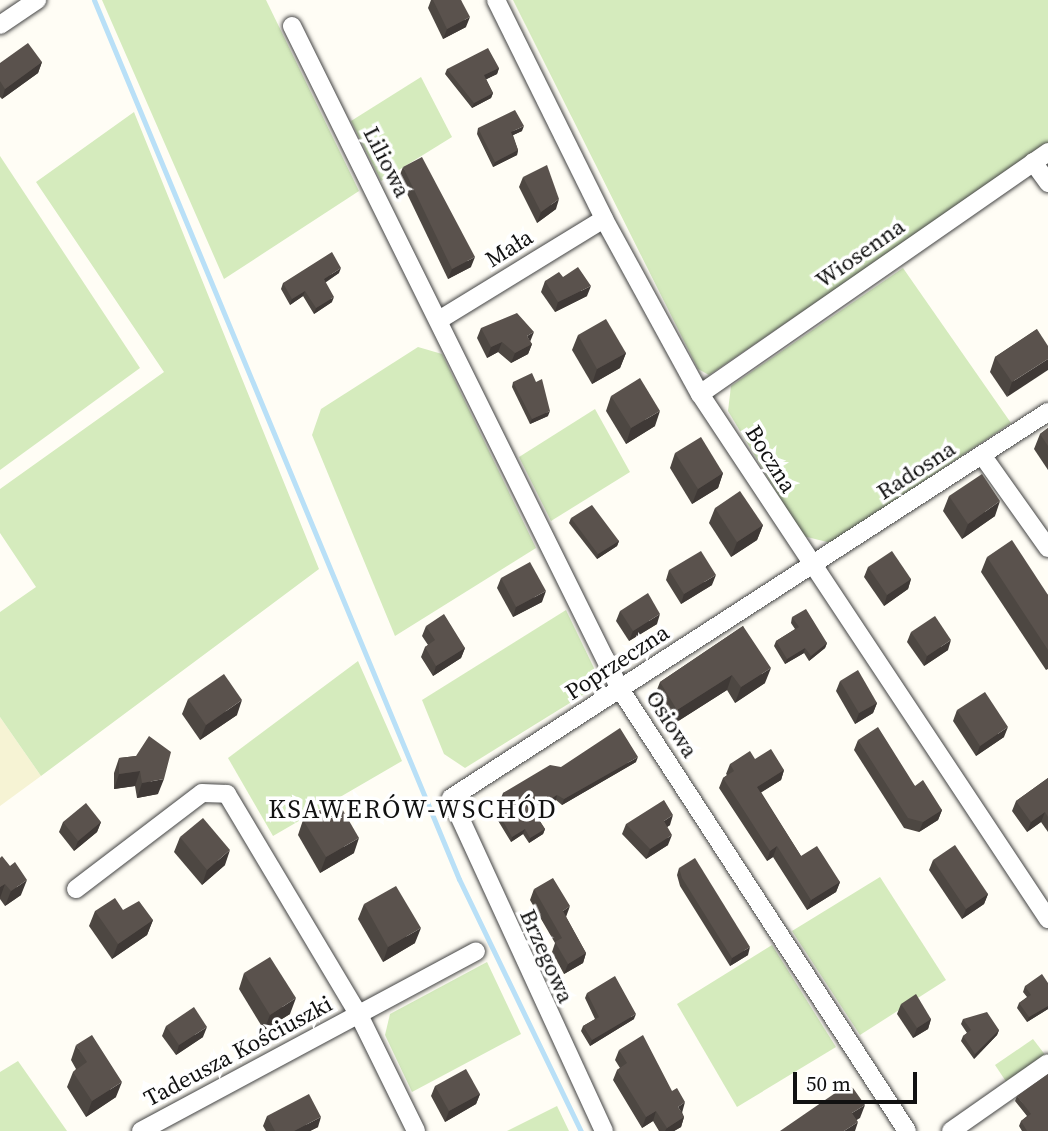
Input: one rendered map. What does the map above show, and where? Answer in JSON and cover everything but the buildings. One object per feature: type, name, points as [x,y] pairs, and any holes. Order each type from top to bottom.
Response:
[{"type":"street","points":[[0,25],[37,0]]},
{"type":"street","name":"Boczna","points":[[496,0],[604,219],[700,394],[811,568],[1048,919]]},
{"type":"street","name":"Liliowa","points":[[292,26],[439,320]]},
{"type":"street","points":[[1041,157],[1048,183]]},
{"type":"street","name":"Wiosenna","points":[[700,394],[1041,157]]},
{"type":"street","name":"Mała","points":[[439,320],[604,219]]},
{"type":"street","name":"Osiowa","points":[[439,320],[620,689],[907,1131]]},
{"type":"street","name":"Radosna","points":[[811,568],[1048,412]]},
{"type":"street","points":[[982,455],[1048,548]]},
{"type":"street","name":"Poprzeczna","points":[[451,798],[811,568]]},
{"type":"street","name":"Tadeusza Kościuszki","points":[[76,890],[202,793],[227,794],[359,1015],[416,1131]]},
{"type":"street","name":"Brzegowa","points":[[451,798],[604,1131]]},
{"type":"street","name":"Tadeusza Kościuszki","points":[[141,1131],[476,951]]},
{"type":"street","points":[[951,1131],[1048,1063]]},
{"type":"shaded area","points":[[0,717],[41,776],[0,806]]},
{"type":"green space","points":[[102,0],[266,0],[359,191],[224,279]]},
{"type":"green space","points":[[513,0],[1048,0],[1048,145],[709,375],[698,369]]},
{"type":"green space","points":[[421,77],[452,137],[381,181],[351,121]]},
{"type":"green space","points":[[134,112],[319,569],[41,776],[0,717],[0,612],[36,587],[0,533],[0,489],[164,372],[36,182]]},
{"type":"green space","points":[[0,156],[140,368],[0,470]]},
{"type":"green space","points":[[903,268],[1011,423],[831,543],[803,536],[728,411],[731,386]]},
{"type":"green space","points":[[418,347],[442,354],[536,548],[395,636],[312,435],[321,409]]},
{"type":"green space","points":[[595,409],[630,472],[551,521],[519,457]]},
{"type":"green space","points":[[566,610],[594,668],[586,693],[465,768],[444,754],[422,700]]},
{"type":"green space","points":[[358,661],[402,761],[273,836],[228,758]]},
{"type":"green space","points":[[880,877],[946,980],[860,1035],[792,931]]},
{"type":"green space","points":[[772,945],[836,1047],[737,1107],[677,1004]]},
{"type":"green space","points":[[487,962],[521,1034],[412,1092],[385,1035],[390,1014]]},
{"type":"green space","points":[[1033,1039],[1046,1056],[1007,1083],[995,1065]]},
{"type":"green space","points":[[18,1061],[67,1131],[0,1131],[0,1072]]},
{"type":"green space","points":[[557,1106],[569,1131],[507,1131]]},
{"type":"waterway","points":[[94,0],[459,879],[581,1131]]},
{"type":"district","name":"KSAWERÓW-WSCHÓD","points":[[413,810]]}]
